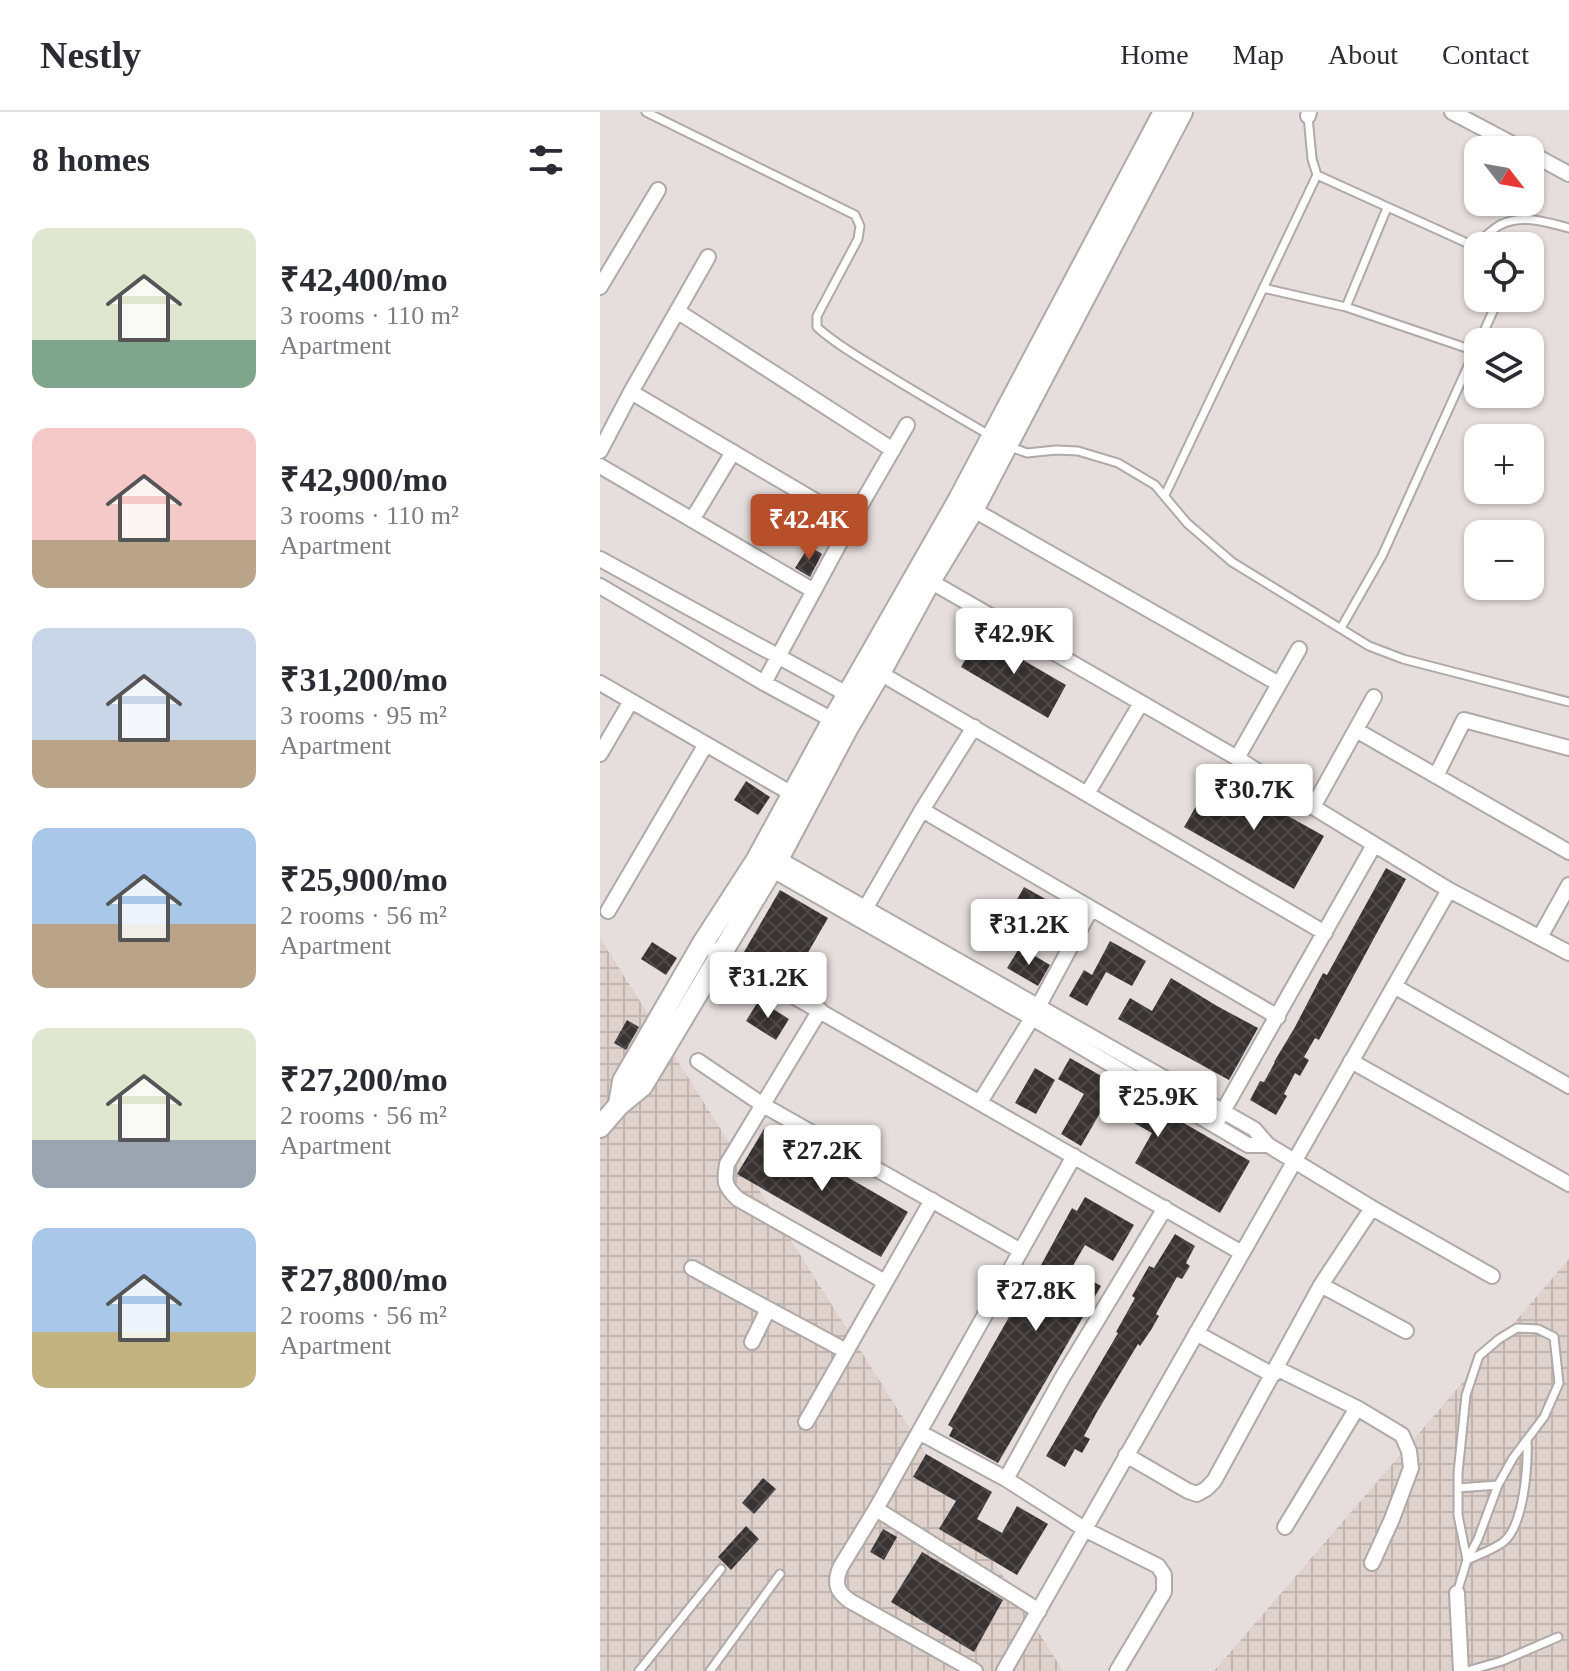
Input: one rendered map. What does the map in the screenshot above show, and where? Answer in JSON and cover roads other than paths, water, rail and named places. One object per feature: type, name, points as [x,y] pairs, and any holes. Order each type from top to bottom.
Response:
[{"type":"street","points":[[619,1105],[623,1081],[703,943],[767,860],[794,795],[856,699],[966,506],[1164,112]]},
{"type":"street","points":[[1000,441],[1182,112]]},
{"type":"street","points":[[1452,112],[1497,136]]},
{"type":"street","points":[[1544,161],[1569,174]]},
{"type":"street","points":[[600,286],[658,190]]},
{"type":"street","points":[[600,451],[708,257]]},
{"type":"street","points":[[677,311],[893,450]]},
{"type":"street","points":[[631,392],[851,522]]},
{"type":"street","points":[[764,683],[907,425]]},
{"type":"street","points":[[692,520],[733,452]]},
{"type":"street","points":[[600,466],[814,591]]},
{"type":"street","points":[[966,506],[1279,684]]},
{"type":"street","points":[[600,559],[856,699]]},
{"type":"street","points":[[923,577],[1237,758],[1449,890],[1569,953]]},
{"type":"street","points":[[600,586],[840,725]]},
{"type":"street","points":[[1237,758],[1299,649]]},
{"type":"street","points":[[873,669],[1325,933]]},
{"type":"street","points":[[600,683],[794,795]]},
{"type":"street","points":[[1313,807],[1374,697]]},
{"type":"street","points":[[600,754],[631,701]]},
{"type":"street","points":[[1087,794],[1141,703]]},
{"type":"street","points":[[1436,776],[1464,720],[1569,748]]},
{"type":"street","points":[[600,1127],[619,1105],[642,1086],[721,955],[767,860],[840,725]]},
{"type":"street","points":[[862,914],[974,727]]},
{"type":"street","points":[[1356,730],[1569,852]]},
{"type":"street","points":[[608,911],[706,744]]},
{"type":"street","points":[[922,810],[1278,1017]]},
{"type":"street","points":[[1219,1119],[1374,845]]},
{"type":"street","points":[[767,860],[1219,1119],[1254,1129],[1268,1145],[1492,1276]]},
{"type":"street","points":[[1540,937],[1569,885]]},
{"type":"street","points":[[1004,1671],[1449,890]]},
{"type":"street","points":[[980,1102],[1035,1012],[1091,909]]},
{"type":"street","points":[[703,943],[1242,1253]]},
{"type":"street","points":[[1394,986],[1569,1086]]},
{"type":"street","points":[[820,1010],[727,1164],[725,1181],[728,1190],[738,1199],[885,1282]]},
{"type":"street","points":[[698,1061],[763,1105],[1021,1251]]},
{"type":"street","points":[[1351,1061],[1569,1184]]},
{"type":"street","points":[[975,1671],[841,1595],[836,1587],[836,1578],[1074,1156]]},
{"type":"street","points":[[806,1422],[932,1200]]},
{"type":"street","points":[[1006,1479],[1062,1378],[1165,1208]]},
{"type":"street","points":[[1126,1455],[1197,1494],[1214,1481],[1321,1285],[1372,1208]]},
{"type":"street","points":[[692,1268],[846,1351]]},
{"type":"street","points":[[1321,1285],[1406,1331]]},
{"type":"street","points":[[752,1342],[768,1309]]},
{"type":"street","points":[[1196,1333],[1357,1408],[1402,1435],[1409,1451],[1411,1468],[1372,1563]]},
{"type":"street","points":[[1285,1527],[1357,1408]]},
{"type":"street","points":[[919,1432],[1006,1479],[1086,1530],[1158,1566],[1164,1575],[1164,1592],[1117,1671]]},
{"type":"street","points":[[876,1509],[1039,1611]]},
{"type":"street","points":[[1457,1593],[1464,1671]]},
{"type":"lane","points":[[646,112],[855,215],[860,226],[858,239],[817,316],[817,327],[829,338],[924,398],[1027,453],[1078,451],[1118,463],[1134,472],[1155,485],[1187,523],[1217,551],[1369,646],[1403,659],[1569,702]]},
{"type":"lane","points":[[1165,495],[1317,175],[1312,159],[1309,114]]},
{"type":"lane","points":[[1317,175],[1464,242]]},
{"type":"lane","points":[[1346,307],[1387,208]]},
{"type":"lane","points":[[1492,232],[1498,226],[1527,219],[1569,228]]},
{"type":"lane","points":[[1263,288],[1346,307],[1464,342]]},
{"type":"lane","points":[[1341,628],[1382,556],[1464,375]]},
{"type":"lane","points":[[1457,1593],[1498,1485],[1513,1458],[1544,1417],[1559,1383],[1554,1337],[1538,1329],[1517,1328],[1479,1356],[1466,1395],[1460,1442],[1458,1515],[1467,1560]]},
{"type":"lane","points":[[1467,1560],[1504,1542],[1515,1526],[1525,1479],[1527,1440]]},
{"type":"lane","points":[[1458,1488],[1498,1485]]},
{"type":"lane","points":[[639,1671],[721,1569]]},
{"type":"lane","points":[[710,1671],[780,1574]]},
{"type":"lane","points":[[1464,1671],[1502,1661],[1558,1637]]}]
